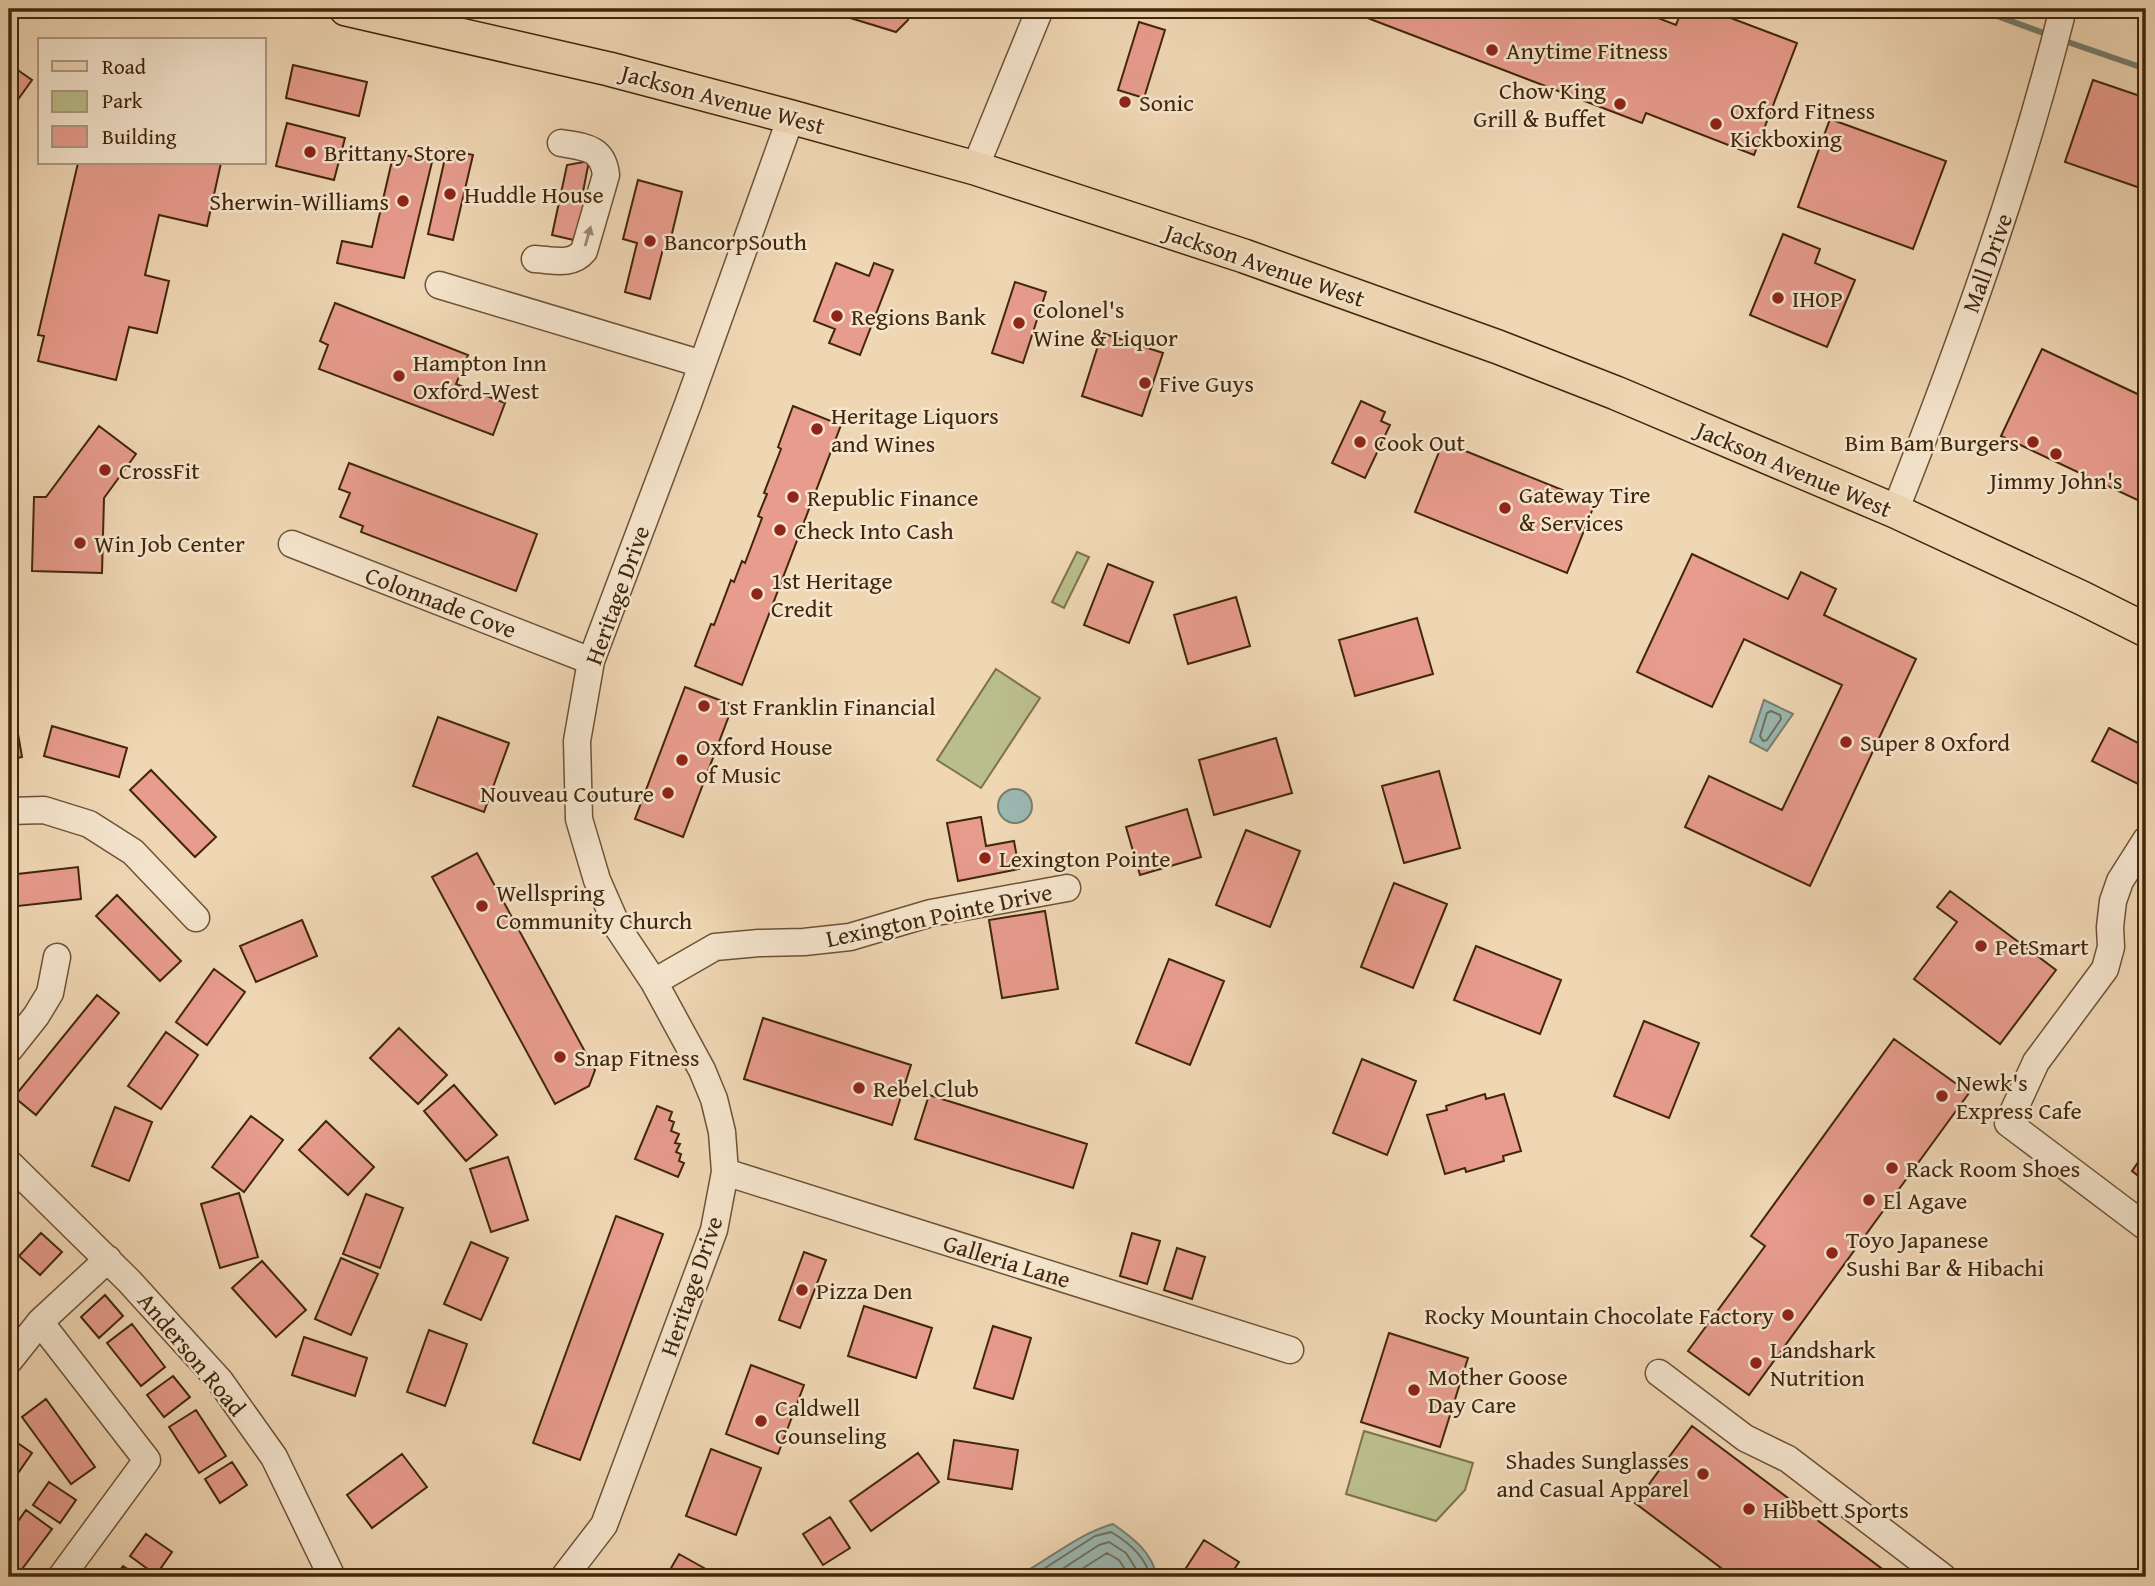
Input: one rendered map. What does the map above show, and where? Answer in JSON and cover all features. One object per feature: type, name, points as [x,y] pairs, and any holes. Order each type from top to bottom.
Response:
[{"type":"main road","name":"Jackson Avenue West","points":[[346,9],[609,69],[791,117],[975,168],[1244,256],[1498,347],[1608,390],[1895,511],[2146,630]]},
{"type":"street","points":[[975,168],[1040,9]]},
{"type":"street","name":"Mall Drive","points":[[1895,511],[2003,220],[2062,13]]},
{"type":"street","name":"Heritage Drive","points":[[564,1577],[604,1525],[714,1230],[725,1171],[722,1132],[714,1099],[695,1057],[654,982],[618,928],[602,892],[579,819],[578,741],[591,661],[791,117]]},
{"type":"street","points":[[535,259],[578,259],[584,251],[606,174],[605,163],[598,153],[561,143]]},
{"type":"street","points":[[439,285],[702,365]]},
{"type":"street","name":"Colonnade Cove","points":[[292,544],[591,661]]},
{"type":"street","points":[[9,811],[44,810],[89,824],[133,852],[196,919]]},
{"type":"street","points":[[2146,840],[2120,881],[2113,901],[2111,947],[2105,970],[2036,1062],[2008,1124],[2146,1227]]},
{"type":"street","name":"Lexington Pointe Drive","points":[[654,982],[715,947],[850,937],[931,913],[1067,888]]},
{"type":"street","points":[[9,1050],[50,993],[57,957]]},
{"type":"street","name":"Anderson Road","points":[[9,1163],[108,1259],[220,1381],[267,1446],[332,1577]]},
{"type":"street","name":"Galleria Lane","points":[[725,1171],[1290,1350]]},
{"type":"street","points":[[9,1360],[40,1322],[108,1259]]},
{"type":"street","points":[[40,1322],[147,1460],[61,1577]]},
{"type":"street","points":[[1659,1373],[1745,1438],[1788,1459],[1943,1577]]},
{"type":"green space","points":[[1077,552],[1089,557],[1064,608],[1052,602]]},
{"type":"green space","points":[[996,669],[1040,698],[981,788],[937,760]]},
{"type":"green space","points":[[1364,1431],[1473,1463],[1465,1490],[1436,1521],[1346,1494]]},
{"type":"water","points":[[1764,700],[1793,714],[1767,751],[1750,742]]},
{"type":"water","points":[[1015,789],[1027,794],[1032,806],[1027,818],[1015,823],[1003,818],[998,806],[1003,794]]},
{"type":"water","points":[[1113,1524],[1146,1553],[1157,1577],[1016,1577],[1075,1541]]},
{"type":"building","points":[[821,9],[911,9],[908,20],[896,32]]},
{"type":"building","points":[[1344,9],[1635,9],[1676,25],[1682,9],[1707,9],[1797,43],[1754,155],[1646,113],[1642,123]]},
{"type":"building","points":[[1139,22],[1165,30],[1144,98],[1118,90]]},
{"type":"building","points":[[9,64],[32,80],[9,112]]},
{"type":"building","points":[[293,65],[367,82],[359,116],[286,98]]},
{"type":"building","points":[[2093,80],[2146,98],[2146,190],[2065,162]]},
{"type":"building","points":[[1830,119],[1946,161],[1913,249],[1798,207]]},
{"type":"building","name":"Brittany Store","points":[[287,123],[345,138],[334,180],[276,166]]},
{"type":"building","name":"Huddle House","points":[[447,149],[473,155],[453,240],[428,234]]},
{"type":"building","name":"Sherwin-Williams","points":[[394,152],[432,162],[404,278],[337,263],[342,241],[372,247]]},
{"type":"building","points":[[589,161],[582,197],[588,198],[578,241],[552,235],[567,165]]},
{"type":"building","points":[[78,164],[221,164],[207,226],[159,215],[145,275],[169,281],[157,333],[129,327],[116,380],[38,361],[44,336],[38,335]]},
{"type":"building","name":"BancorpSouth","points":[[638,180],[682,192],[668,250],[663,249],[650,299],[625,292],[637,243],[623,239]]},
{"type":"building","points":[[1783,234],[1820,249],[1815,263],[1855,280],[1827,347],[1750,315]]},
{"type":"building","points":[[836,263],[869,276],[874,263],[893,270],[860,355],[829,343],[835,329],[814,321]]},
{"type":"building","name":"Colonel's Wine & Liquor","points":[[1015,282],[1046,292],[1023,363],[992,353]]},
{"type":"building","name":"Hampton Inn Oxford-West","points":[[335,303],[468,355],[456,384],[505,403],[493,435],[319,369],[328,345],[320,341]]},
{"type":"building","points":[[1102,333],[1163,353],[1142,416],[1082,396]]},
{"type":"building","points":[[2042,349],[2146,398],[2146,504],[2001,436]]},
{"type":"building","points":[[1361,401],[1385,412],[1381,421],[1390,425],[1365,478],[1332,463]]},
{"type":"building","points":[[793,406],[841,425],[742,685],[695,666],[731,580],[734,582],[742,561],[745,563],[762,518],[758,516],[767,494],[764,493],[781,449],[778,447]]},
{"type":"building","points":[[99,426],[136,454],[104,498],[102,573],[32,571],[34,497],[46,497]]},
{"type":"building","name":"Gateway Tire & Services","points":[[1443,442],[1595,503],[1567,573],[1415,512]]},
{"type":"building","points":[[349,463],[537,534],[516,591],[361,532],[363,526],[340,517],[350,493],[339,489]]},
{"type":"building","name":"Super 8 Oxford","points":[[1692,554],[1788,599],[1801,572],[1836,589],[1824,615],[1916,659],[1810,886],[1685,827],[1709,776],[1782,810],[1842,685],[1744,639],[1712,707],[1637,672]]},
{"type":"building","points":[[1108,564],[1153,582],[1129,643],[1084,625]]},
{"type":"building","points":[[1236,597],[1250,646],[1188,664],[1174,615]]},
{"type":"building","points":[[1417,618],[1433,674],[1355,696],[1339,640]]},
{"type":"building","points":[[685,687],[733,705],[683,837],[635,819]]},
{"type":"building","points":[[438,717],[509,743],[484,812],[413,786]]},
{"type":"building","points":[[52,726],[127,748],[119,777],[44,756]]},
{"type":"building","points":[[17,728],[22,757],[9,760],[9,729]]},
{"type":"building","points":[[2109,728],[2146,747],[2146,788],[2092,761]]},
{"type":"building","points":[[1276,738],[1292,793],[1214,815],[1199,760]]},
{"type":"building","points":[[151,770],[216,837],[195,857],[130,790]]},
{"type":"building","points":[[1439,771],[1460,848],[1404,863],[1382,786]]},
{"type":"building","points":[[1187,809],[1201,857],[1140,875],[1126,827]]},
{"type":"building","name":"Lexington Pointe","points":[[981,817],[986,846],[1014,841],[1019,869],[958,881],[947,823]]},
{"type":"building","points":[[1246,830],[1300,851],[1270,927],[1216,905]]},
{"type":"building","points":[[477,853],[595,1070],[589,1086],[555,1104],[432,877]]},
{"type":"building","points":[[78,867],[81,899],[9,907],[9,875]]},
{"type":"building","points":[[1394,883],[1447,904],[1413,988],[1361,967]]},
{"type":"building","name":"PetSmart","points":[[1950,891],[2056,970],[2000,1044],[1914,979],[1957,922],[1937,907]]},
{"type":"building","points":[[117,895],[181,961],[160,981],[96,916]]},
{"type":"building","points":[[1045,911],[1058,989],[1002,998],[989,920]]},
{"type":"building","points":[[302,920],[317,956],[256,982],[240,946]]},
{"type":"building","points":[[1476,946],[1561,980],[1540,1034],[1454,1000]]},
{"type":"building","points":[[1169,959],[1224,981],[1190,1065],[1136,1043]]},
{"type":"building","points":[[214,969],[245,992],[207,1045],[176,1022]]},
{"type":"building","points":[[97,995],[119,1013],[36,1115],[14,1097]]},
{"type":"building","points":[[763,1018],[911,1065],[892,1125],[744,1079]]},
{"type":"building","points":[[1644,1021],[1699,1043],[1669,1118],[1614,1096]]},
{"type":"building","points":[[399,1028],[447,1075],[418,1104],[370,1058]]},
{"type":"building","points":[[166,1032],[198,1055],[161,1109],[128,1086]]},
{"type":"building","points":[[1894,1039],[1969,1093],[1749,1395],[1688,1351],[1765,1246],[1751,1236]]},
{"type":"building","points":[[1362,1059],[1416,1081],[1387,1155],[1333,1133]]},
{"type":"building","points":[[454,1085],[497,1135],[466,1161],[424,1111]]},
{"type":"building","points":[[1485,1094],[1486,1099],[1504,1094],[1521,1151],[1503,1156],[1504,1161],[1466,1172],[1465,1168],[1445,1174],[1427,1115],[1447,1110],[1446,1106]]},
{"type":"building","points":[[929,1095],[1087,1144],[1073,1188],[915,1139]]},
{"type":"building","points":[[657,1106],[672,1112],[669,1120],[674,1122],[671,1131],[679,1134],[675,1143],[680,1144],[676,1152],[681,1154],[679,1161],[684,1163],[678,1177],[635,1159]]},
{"type":"building","points":[[115,1107],[152,1122],[129,1181],[92,1166]]},
{"type":"building","points":[[251,1116],[283,1140],[244,1192],[212,1167]]},
{"type":"building","points":[[326,1121],[374,1167],[348,1195],[299,1150]]},
{"type":"building","points":[[2146,1151],[2146,1182],[2132,1171]]},
{"type":"building","points":[[508,1157],[528,1220],[491,1232],[470,1169]]},
{"type":"building","points":[[239,1193],[258,1257],[220,1268],[201,1204]]},
{"type":"building","points":[[366,1194],[403,1208],[380,1268],[343,1254]]},
{"type":"building","points":[[616,1216],[663,1234],[580,1460],[533,1443]]},
{"type":"building","points":[[41,1233],[62,1252],[40,1275],[19,1256]]},
{"type":"building","points":[[1132,1233],[1160,1241],[1147,1284],[1120,1276]]},
{"type":"building","points":[[471,1242],[508,1258],[481,1320],[444,1304]]},
{"type":"building","points":[[1177,1248],[1205,1257],[1192,1299],[1164,1290]]},
{"type":"building","name":"Pizza Den","points":[[804,1252],[826,1260],[800,1328],[779,1320]]},
{"type":"building","points":[[341,1258],[378,1274],[351,1335],[315,1319]]},
{"type":"building","points":[[262,1261],[306,1310],[276,1337],[232,1288]]},
{"type":"building","points":[[105,1295],[123,1316],[99,1338],[81,1317]]},
{"type":"building","points":[[864,1306],[932,1328],[916,1378],[848,1356]]},
{"type":"building","points":[[132,1324],[165,1367],[141,1386],[107,1343]]},
{"type":"building","points":[[993,1326],[1031,1338],[1013,1399],[974,1388]]},
{"type":"building","points":[[429,1330],[467,1344],[445,1406],[407,1392]]},
{"type":"building","name":"Mother Goose Day Care","points":[[1389,1333],[1468,1358],[1440,1447],[1361,1422]]},
{"type":"building","points":[[304,1337],[367,1358],[355,1396],[292,1375]]},
{"type":"building","points":[[751,1365],[804,1385],[778,1454],[726,1434]]},
{"type":"building","points":[[173,1376],[190,1397],[164,1417],[147,1395]]},
{"type":"building","points":[[46,1399],[95,1467],[71,1484],[22,1417]]},
{"type":"building","points":[[196,1410],[226,1456],[199,1473],[169,1427]]},
{"type":"building","points":[[1692,1426],[1893,1577],[1733,1577],[1635,1503]]},
{"type":"building","points":[[9,1437],[32,1453],[16,1476],[9,1471]]},
{"type":"building","points":[[954,1440],[1018,1450],[1012,1489],[948,1479]]},
{"type":"building","points":[[711,1449],[761,1468],[736,1535],[686,1516]]},
{"type":"building","points":[[918,1453],[939,1482],[871,1531],[850,1501]]},
{"type":"building","points":[[402,1454],[427,1487],[372,1528],[347,1495]]},
{"type":"building","points":[[232,1462],[247,1485],[220,1503],[205,1479]]},
{"type":"building","points":[[49,1482],[76,1500],[60,1523],[33,1505]]},
{"type":"building","points":[[26,1510],[52,1529],[16,1577],[9,1577],[9,1534]]},
{"type":"building","points":[[830,1517],[850,1548],[823,1565],[803,1534]]},
{"type":"building","points":[[146,1534],[172,1552],[156,1575],[130,1556]]},
{"type":"building","points":[[1204,1540],[1239,1562],[1229,1577],[1200,1577],[1186,1568]]},
{"type":"building","points":[[679,1554],[720,1577],[666,1577]]},
{"type":"building","points":[[123,1566],[140,1577],[115,1577]]},
{"type":"waterway","points":[[1978,9],[2049,35]]},
{"type":"waterway","points":[[2062,40],[2146,69]]},
{"type":"place","name":"Anytime Fitness","points":[[1492,50]]},
{"type":"place","name":"Sonic","points":[[1125,102]]},
{"type":"place","name":"Chow King Grill & Buffet","points":[[1620,104]]},
{"type":"place","name":"Oxford Fitness Kickboxing","points":[[1716,124]]},
{"type":"place","name":"Brittany Store","points":[[310,152]]},
{"type":"place","name":"Huddle House","points":[[450,194]]},
{"type":"place","name":"Sherwin-Williams","points":[[403,201]]},
{"type":"place","name":"BancorpSouth","points":[[650,241]]},
{"type":"place","name":"IHOP","points":[[1778,298]]},
{"type":"place","name":"Regions Bank","points":[[837,316]]},
{"type":"place","name":"Colonel's Wine & Liquor","points":[[1019,323]]},
{"type":"place","name":"Hampton Inn Oxford-West","points":[[399,376]]},
{"type":"place","name":"Five Guys","points":[[1145,383]]},
{"type":"place","name":"Heritage Liquors and Wines","points":[[817,429]]},
{"type":"place","name":"Cook Out","points":[[1360,442]]},
{"type":"place","name":"Bim Bam Burgers","points":[[2033,442]]},
{"type":"place","name":"Jimmy John's","points":[[2056,454]]},
{"type":"place","name":"CrossFit","points":[[105,470]]},
{"type":"place","name":"Republic Finance","points":[[793,497]]},
{"type":"place","name":"Gateway Tire & Services","points":[[1505,508]]},
{"type":"place","name":"Check Into Cash","points":[[780,530]]},
{"type":"place","name":"Win Job Center","points":[[80,543]]},
{"type":"place","name":"1st Heritage Credit","points":[[757,594]]},
{"type":"place","name":"1st Franklin Financial","points":[[704,706]]},
{"type":"place","name":"Super 8 Oxford","points":[[1846,742]]},
{"type":"place","name":"Oxford House of Music","points":[[682,760]]},
{"type":"place","name":"Nouveau Couture","points":[[668,793]]},
{"type":"place","name":"Lexington Pointe","points":[[985,858]]},
{"type":"place","name":"Wellspring Community Church","points":[[482,906]]},
{"type":"place","name":"PetSmart","points":[[1981,946]]},
{"type":"place","name":"Snap Fitness","points":[[560,1057]]},
{"type":"place","name":"Rebel Club","points":[[859,1088]]},
{"type":"place","name":"Newk's Express Cafe","points":[[1942,1096]]},
{"type":"place","name":"Rack Room Shoes","points":[[1892,1168]]},
{"type":"place","name":"El Agave","points":[[1869,1200]]},
{"type":"place","name":"Toyo Japanese Sushi Bar & Hibachi","points":[[1832,1253]]},
{"type":"place","name":"Pizza Den","points":[[802,1290]]},
{"type":"place","name":"Rocky Mountain Chocolate Factory","points":[[1788,1315]]},
{"type":"place","name":"Landshark Nutrition","points":[[1756,1363]]},
{"type":"place","name":"Mother Goose Day Care","points":[[1414,1390]]},
{"type":"place","name":"Caldwell Counseling","points":[[761,1421]]},
{"type":"place","name":"Shades Sunglasses and Casual Apparel","points":[[1703,1474]]},
{"type":"place","name":"Hibbett Sports","points":[[1749,1509]]}]
